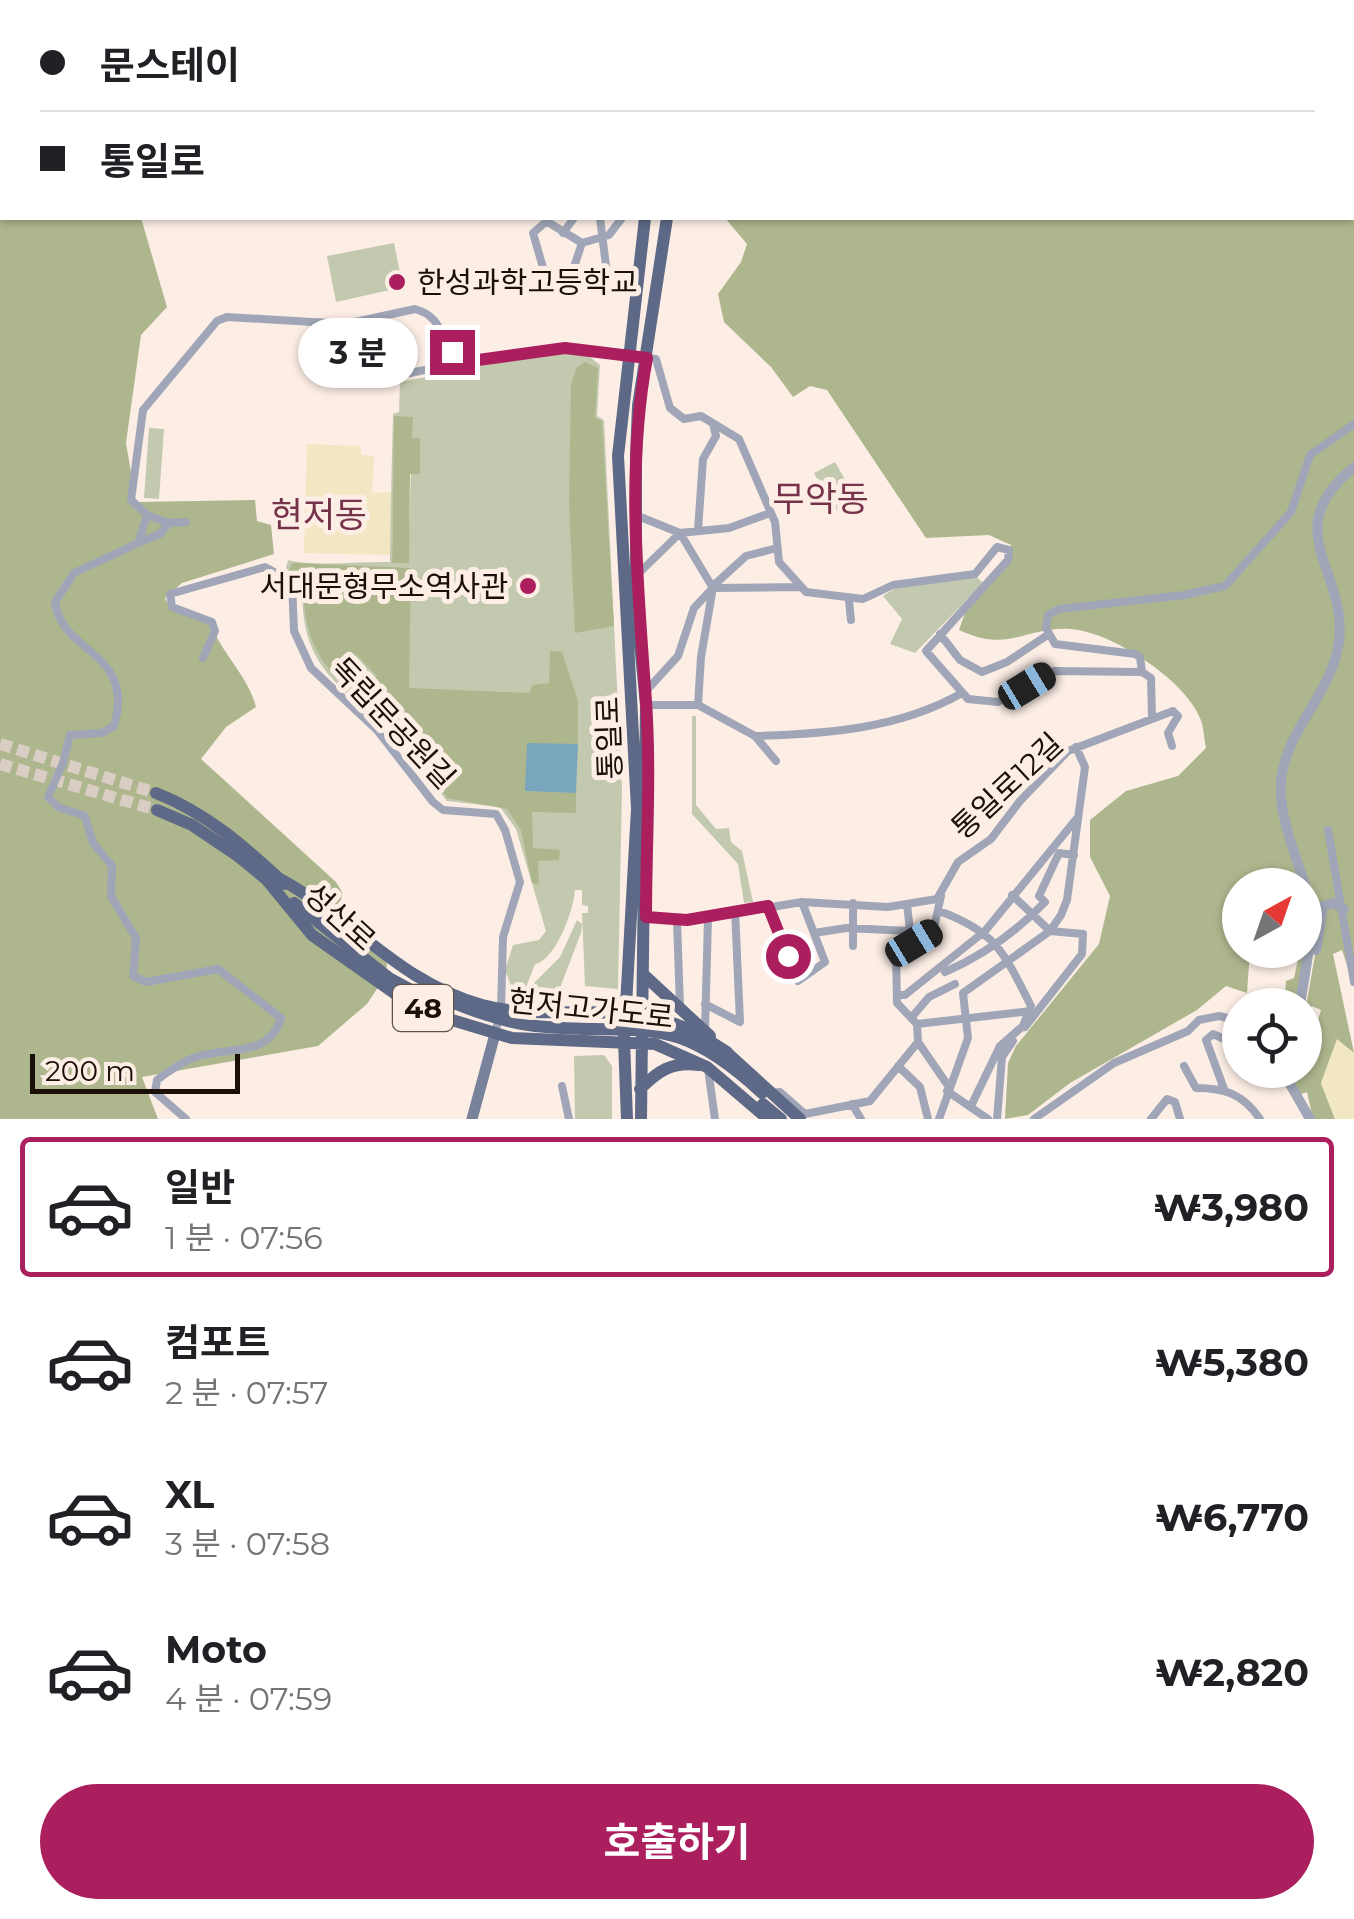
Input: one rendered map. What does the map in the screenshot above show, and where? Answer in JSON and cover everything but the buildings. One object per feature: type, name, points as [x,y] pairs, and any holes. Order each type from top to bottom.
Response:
[{"type":"main road","name":"통일로","points":[[641,1119],[646,917],[636,604],[640,272],[646,220]]},
{"type":"main road","name":"통일로","points":[[619,1014],[628,996],[641,701],[618,456],[667,220]]},
{"type":"main road","name":"성산로","points":[[156,793],[190,807],[280,879]]},
{"type":"main road","name":"성산로","points":[[157,810],[203,832],[266,880],[312,934],[350,964],[442,1017],[496,1034],[577,1041],[641,1041],[679,1052],[711,1070],[768,1119]]},
{"type":"main road","points":[[280,879],[305,892],[364,942],[419,980],[501,1008],[642,1016],[699,1032]]},
{"type":"main road","name":"현저고가도로","points":[[280,879],[374,960],[438,1001]]},
{"type":"main road","name":"현저고가도로","points":[[266,880],[351,951],[438,1001],[512,1022],[643,1028],[672,1034],[716,1054],[766,1095]]},
{"type":"main road","points":[[645,976],[699,1032],[730,1055],[766,1095],[800,1119]]},
{"type":"main road","points":[[577,1041],[590,1026],[588,1014]]},
{"type":"main road","points":[[619,1014],[627,1119]]},
{"type":"main road","points":[[679,1052],[674,1038],[699,1032]]},
{"type":"main road","points":[[472,1119],[496,1034]]},
{"type":"main road","points":[[577,1041],[611,1047],[625,1065]]},
{"type":"main road","points":[[640,1089],[656,1072],[674,1064],[711,1070]]},
{"type":"main road","name":"48","points":[[766,1095],[780,1119]]},
{"type":"main road","name":"48","points":[[766,1095],[790,1119]]},
{"type":"street","points":[[544,220],[533,232],[546,278],[640,272]]},
{"type":"street","points":[[546,220],[582,243],[604,238],[620,220]]},
{"type":"street","points":[[563,233],[573,220]]},
{"type":"street","points":[[600,220],[607,274]]},
{"type":"street","points":[[571,276],[582,243]]},
{"type":"street","points":[[186,522],[146,520],[131,500],[142,410],[217,321],[227,317],[346,324],[396,310],[420,310],[440,323],[452,352],[464,362]]},
{"type":"street","points":[[410,373],[565,348],[640,357],[661,366],[670,408],[684,420],[701,416],[728,428],[739,439],[770,513],[778,562],[801,587]]},
{"type":"street","points":[[698,530],[704,459],[716,436],[713,424]]},
{"type":"street","points":[[1142,672],[1140,657],[1135,654],[1068,649],[1055,644],[1048,634],[1048,616],[1059,608],[1184,596],[1224,586],[1292,512],[1310,455],[1354,424]]},
{"type":"street","points":[[1301,868],[1281,782],[1286,759],[1334,669],[1339,622],[1316,536],[1322,502],[1331,487],[1354,467]]},
{"type":"street","points":[[638,516],[680,533],[729,528],[770,513]]},
{"type":"street","points":[[138,542],[146,520]]},
{"type":"street","points":[[169,523],[160,534],[74,573],[54,602],[60,622],[108,665],[116,680],[117,712],[114,726],[107,731],[70,735],[64,764],[48,797],[58,807],[85,816],[93,843],[112,866],[111,896],[136,938],[131,962],[135,978],[154,981],[218,969],[273,1007],[281,1018],[265,1042],[192,1058],[157,1080],[155,1092],[186,1119]]},
{"type":"street","points":[[638,574],[680,533]]},
{"type":"street","points":[[680,533],[713,587],[701,656],[698,705]]},
{"type":"street","points":[[713,587],[801,587],[849,600],[893,586],[974,574],[997,547],[1009,550],[1008,560],[940,634],[926,651],[927,656],[962,693],[989,704],[1054,671],[1142,672],[1151,678],[1152,718],[1173,712],[1178,716],[1168,733],[1172,746]]},
{"type":"street","points":[[641,701],[678,656],[694,608],[746,556],[777,548]]},
{"type":"street","name":"독립문공원길","points":[[203,658],[215,631],[212,622],[172,608],[170,594],[265,567],[292,582],[294,631],[311,668],[377,730],[432,802],[443,810],[496,814],[505,830],[520,882],[503,936],[501,1008]]},
{"type":"street","points":[[849,600],[851,620]]},
{"type":"street","points":[[940,634],[960,660],[982,672],[1007,662],[1048,634]]},
{"type":"street","points":[[755,736],[849,732],[944,704],[962,693]]},
{"type":"street","name":"통일로","points":[[641,701],[698,705],[755,736],[776,761]]},
{"type":"street","name":"통일로12길","points":[[941,892],[958,862],[991,839],[1020,800],[1076,748],[1152,718]]},
{"type":"street","points":[[963,993],[1050,931],[1068,900],[1085,767],[1076,748]]},
{"type":"street","points":[[897,995],[905,995],[943,968],[985,931],[1078,818]]},
{"type":"street","points":[[1328,830],[1354,982]]},
{"type":"street","points":[[1038,896],[1060,852],[1074,855]]},
{"type":"street","points":[[943,968],[996,946],[1045,902],[1023,881]]},
{"type":"street","points":[[646,917],[677,921],[802,902],[908,904],[937,899],[941,892]]},
{"type":"street","points":[[941,892],[940,911],[932,932],[896,954],[897,1002],[914,1021],[918,1042],[948,1090],[988,1119]]},
{"type":"street","points":[[972,1104],[1000,1046],[1023,1026],[1082,954],[1083,934],[1050,931],[1012,895]]},
{"type":"street","points":[[768,906],[798,981],[825,962],[802,902]]},
{"type":"street","points":[[853,904],[853,946]]},
{"type":"street","points":[[814,932],[910,932],[908,904]]},
{"type":"street","points":[[1305,988],[1323,906],[1334,904],[1344,909]]},
{"type":"street","points":[[705,1004],[740,1022],[735,910]]},
{"type":"street","points":[[940,911],[985,931],[1008,961],[1034,1012]]},
{"type":"street","points":[[699,1032],[705,1004],[708,917]]},
{"type":"street","points":[[677,921],[680,1009]]},
{"type":"street","points":[[938,1119],[968,1038],[963,993],[943,968]]},
{"type":"street","points":[[914,1021],[929,997],[955,984]]},
{"type":"street","points":[[496,1034],[501,1008]]},
{"type":"street","points":[[914,1021],[1034,1012]]},
{"type":"street","points":[[997,1119],[1002,1056],[1034,1012]]},
{"type":"street","points":[[1034,1119],[1114,1064],[1176,1036],[1199,1020],[1222,1017]]},
{"type":"street","points":[[1222,1038],[1212,1034],[1206,1040],[1222,1084]]},
{"type":"street","points":[[766,1095],[788,1096],[805,1114],[870,1101],[918,1042]]},
{"type":"street","points":[[715,1119],[711,1070],[730,1055]]},
{"type":"street","points":[[898,1066],[920,1086],[928,1119]]},
{"type":"street","points":[[1184,1066],[1196,1088],[1224,1089],[1241,1098],[1260,1119]]},
{"type":"street","points":[[562,1086],[568,1119]]},
{"type":"street","points":[[1292,1088],[1310,1119]]},
{"type":"street","points":[[1151,1119],[1167,1098],[1175,1102],[1180,1119]]},
{"type":"street","points":[[852,1104],[861,1119]]},
{"type":"street","points":[[1052,1107],[1058,1119]]},
{"type":"green space","points":[[0,220],[142,220],[167,307],[141,335],[126,443],[136,502],[255,500],[257,521],[271,525],[274,554],[182,583],[165,598],[171,610],[210,623],[256,707],[226,727],[201,759],[336,882],[342,892],[340,912],[387,963],[386,975],[367,1004],[318,1046],[142,1077],[158,1119],[0,1119]]},
{"type":"green space","points":[[727,220],[1354,220],[1354,986],[1342,950],[1333,954],[1354,1053],[1337,1040],[1322,1080],[1322,988],[1309,988],[1313,968],[1322,968],[1322,868],[1222,868],[1222,968],[1249,968],[1247,988],[1222,988],[1197,1010],[1070,1083],[1028,1115],[1005,1119],[1008,1063],[1016,1046],[1099,944],[1110,896],[1090,857],[1090,820],[1126,791],[1178,776],[1206,748],[1201,722],[1192,703],[1163,674],[1126,648],[1088,632],[1055,629],[992,640],[959,630],[968,604],[1011,552],[1011,545],[989,535],[926,538],[827,390],[810,386],[793,397],[771,367],[724,322],[718,294],[741,262],[747,244]]},
{"type":"green space","points":[[394,243],[403,287],[336,302],[327,256]]},
{"type":"green space","points":[[558,351],[584,352],[600,365],[597,416],[604,420],[622,789],[617,989],[585,986],[582,913],[588,913],[588,906],[582,905],[582,890],[575,890],[562,933],[550,954],[535,964],[525,990],[511,987],[505,970],[513,945],[539,940],[546,931],[516,829],[500,807],[447,801],[387,725],[379,724],[331,677],[312,648],[306,630],[302,582],[285,572],[288,560],[390,562],[390,540],[371,539],[371,496],[391,495],[393,414],[399,412],[400,382]],"holes":[[[395,416],[412,438],[408,563],[392,562]]]},
{"type":"green space","points":[[585,362],[598,368],[595,418],[602,421],[614,626],[575,633],[569,504],[571,384],[577,367]]},
{"type":"green space","points":[[394,416],[413,417],[412,438],[420,438],[420,474],[410,474],[409,563],[392,563]]},
{"type":"green space","points":[[149,428],[164,429],[159,499],[144,498]]},
{"type":"green space","points":[[835,462],[856,499],[835,511],[814,473]]},
{"type":"green space","points":[[292,563],[411,568],[409,688],[530,693],[532,685],[549,683],[550,651],[562,652],[578,701],[578,744],[527,744],[526,791],[576,793],[576,813],[532,812],[533,848],[560,850],[559,860],[538,861],[539,885],[532,883],[521,830],[507,809],[447,798],[391,723],[380,721],[355,698],[377,676],[357,655],[335,677],[313,643],[306,620],[303,580],[289,571]]},
{"type":"green space","points":[[976,576],[983,583],[915,653],[890,644],[902,619],[883,596],[894,589]]},
{"type":"green space","points":[[692,716],[696,716],[696,805],[716,829],[729,828],[731,842],[742,851],[753,902],[744,903],[738,864],[692,814]]},
{"type":"green space","points":[[577,920],[582,924],[581,933],[555,1001],[545,1001],[534,983],[560,957]]},
{"type":"green space","points":[[1296,968],[1304,968],[1298,988],[1285,988]]},
{"type":"green space","points":[[512,988],[530,994],[536,1004],[589,1006],[572,1009],[517,1002]]},
{"type":"green space","points":[[604,1055],[612,1066],[612,1119],[575,1119],[574,1056]]},
{"type":"green space","points":[[1322,1086],[1335,1119],[1313,1119],[1307,1092],[1301,1094],[1298,1088]]},
{"type":"sand","points":[[307,444],[361,446],[361,455],[374,456],[372,493],[391,492],[390,555],[304,553]]},
{"type":"sand","points":[[1337,1039],[1354,1053],[1354,1119],[1335,1119],[1322,1080]]},
{"type":"water","points":[[527,743],[578,744],[576,793],[525,791]]},
{"type":"tunnel","points":[[0,744],[156,793]]},
{"type":"tunnel","points":[[0,764],[157,810]]},
{"type":"place","name":"한성과학고등학교","points":[[397,282]]},
{"type":"place","name":"서대문형무소역사관","points":[[528,586]]},
{"type":"district","name":"무악동","points":[[821,498]]},
{"type":"district","name":"현저동","points":[[319,514]]},
{"type":"route","points":[[452,352],[464,362],[565,348],[647,358],[638,406],[636,480],[636,604],[646,705],[646,917],[671,922],[768,906],[788,956]]}]
